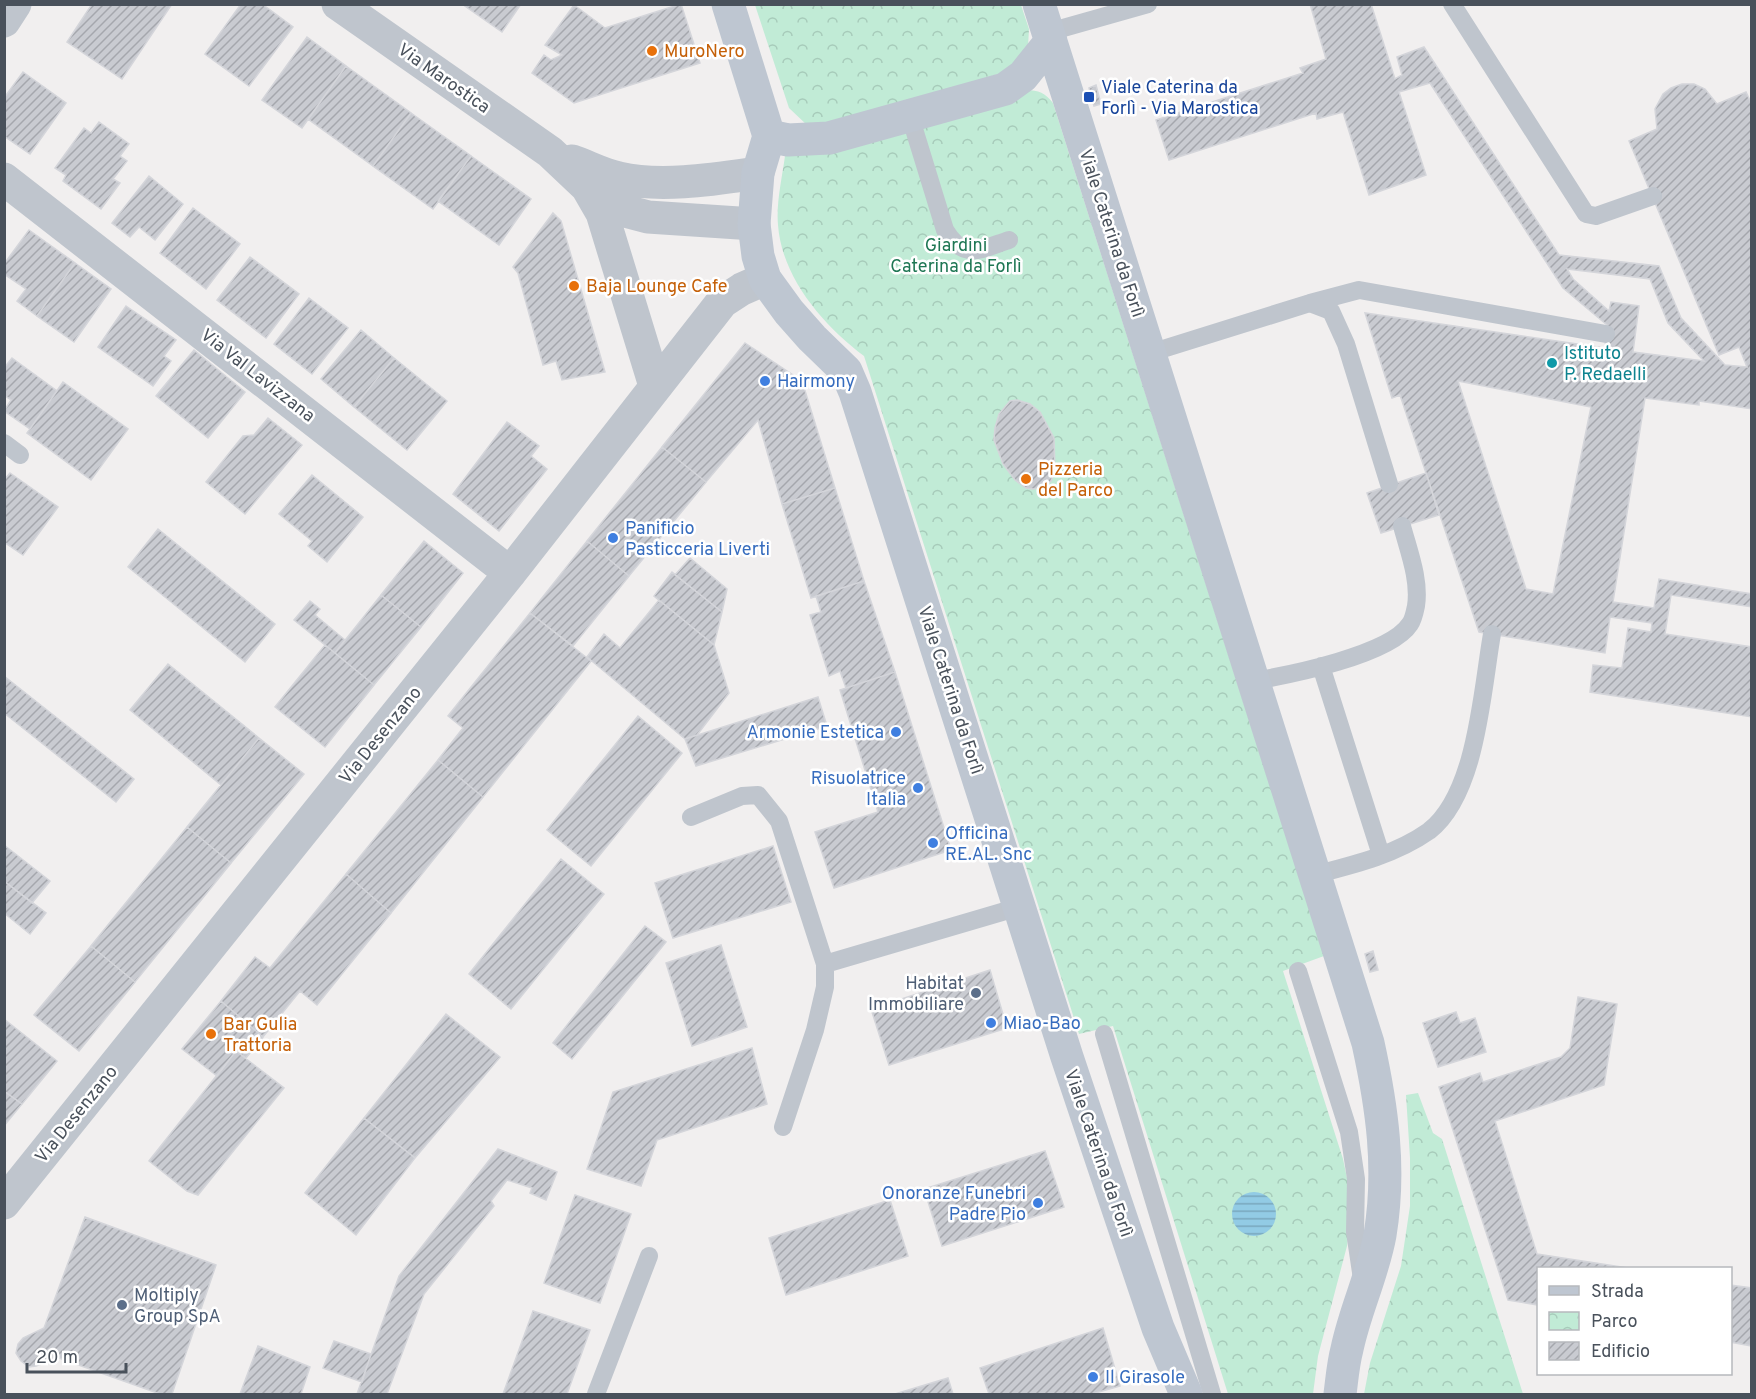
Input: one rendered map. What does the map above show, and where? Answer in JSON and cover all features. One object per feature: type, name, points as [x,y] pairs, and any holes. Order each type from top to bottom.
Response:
[{"type":"main road","points":[[728,4],[769,136],[788,140],[830,138],[1005,89],[1023,76],[1046,26]]},
{"type":"main road","name":"Viale Caterina da Forlì","points":[[1046,26],[1368,1043],[1380,1098],[1385,1148],[1380,1236],[1347,1348],[1340,1395]]},
{"type":"main road","name":"Viale Caterina da Forlì","points":[[769,136],[758,173],[754,224],[758,256],[765,279],[789,312],[846,371],[855,392],[1019,907],[1155,1317],[1191,1392]]},
{"type":"street","points":[[4,21],[15,4]]},
{"type":"street","name":"Via Marostica","points":[[338,4],[550,152],[587,187],[629,212],[648,217],[754,224]]},
{"type":"street","name":"Via Marostica","points":[[550,152],[619,178],[642,182],[705,181],[758,173]]},
{"type":"street","name":"Via Val Lavizzana","points":[[4,179],[510,573]]},
{"type":"street","points":[[587,187],[602,213],[655,386]]},
{"type":"street","name":"Via Desenzano","points":[[4,1203],[510,573],[722,302],[742,289],[765,279]]},
{"type":"lane","points":[[1046,26],[1148,4]]},
{"type":"lane","points":[[1452,4],[1586,214],[1596,216],[1653,196]]},
{"type":"lane","points":[[910,116],[945,230],[954,244],[967,250],[980,249],[1009,240]]},
{"type":"lane","points":[[1150,353],[1359,290],[1606,334]]},
{"type":"lane","points":[[1310,303],[1331,311],[1346,344],[1389,484]]},
{"type":"lane","points":[[4,443],[20,455]]},
{"type":"lane","points":[[1253,681],[1298,673],[1373,648],[1398,635],[1410,624],[1415,608],[1417,586],[1402,526]]},
{"type":"lane","points":[[1314,876],[1381,855],[1416,839],[1430,830],[1447,812],[1461,784],[1478,730],[1492,634]]},
{"type":"lane","points":[[1321,666],[1381,855]]},
{"type":"lane","points":[[691,817],[742,796],[758,795],[779,821],[825,963],[825,987],[815,1030],[783,1127]]},
{"type":"lane","points":[[825,963],[1019,907]]},
{"type":"lane","name":"Viale Caterina da Forlì","points":[[1298,971],[1349,1132],[1356,1179],[1355,1232],[1364,1292]]},
{"type":"lane","name":"Viale Caterina da Forlì","points":[[1104,1034],[1191,1392]]},
{"type":"lane","points":[[596,1395],[649,1256]]},
{"type":"green space","points":[[755,5],[1021,5],[1029,29],[1028,47],[1005,72],[821,128],[808,126],[789,108]]},
{"type":"green space","name":"Giardini Caterina da Forlì","points":[[1026,90],[1041,93],[1053,103],[1324,956],[1283,971],[1343,1159],[1351,1197],[1347,1246],[1318,1356],[1313,1394],[1228,1394],[1113,1026],[1079,1034],[864,356],[834,330],[807,299],[796,282],[781,245],[778,208],[785,156]]},
{"type":"green space","points":[[1418,1093],[1433,1133],[1442,1139],[1523,1394],[1364,1394],[1370,1363],[1401,1266],[1410,1206],[1406,1095]]},
{"type":"water","points":[[1254,1192],[1270,1198],[1276,1214],[1270,1230],[1254,1236],[1238,1230],[1232,1214],[1238,1198]]},
{"type":"building","points":[[92,4],[172,4],[122,79],[67,42]]},
{"type":"building","points":[[241,4],[262,4],[293,27],[249,86],[205,54]]},
{"type":"building","points":[[462,4],[521,4],[502,32]]},
{"type":"building","points":[[681,4],[700,63],[574,103],[532,73],[544,55],[551,60],[562,55],[545,45],[574,5],[605,28]]},
{"type":"building","name":"Istituto P. Redaelli","points":[[1310,4],[1371,4],[1395,79],[1402,75],[1397,57],[1424,47],[1559,255],[1659,266],[1681,318],[1725,365],[1747,367],[1739,347],[1719,355],[1629,141],[1657,129],[1655,109],[1663,94],[1671,88],[1682,84],[1694,84],[1705,89],[1717,104],[1746,92],[1752,105],[1752,409],[1699,401],[1699,405],[1645,398],[1613,602],[1654,608],[1659,579],[1752,594],[1752,607],[1671,595],[1665,634],[1752,647],[1752,717],[1590,692],[1593,665],[1622,668],[1628,628],[1651,632],[1652,623],[1610,617],[1605,653],[1479,632],[1400,395],[1392,398],[1365,313],[1605,348],[1607,325],[1563,288],[1430,83],[1399,92],[1426,175],[1369,195],[1343,112],[1317,119],[1316,113],[1169,160],[1156,120],[1303,73],[1300,68],[1326,59]],"holes":[[[1567,269],[1650,279],[1668,323],[1704,361],[1633,352],[1639,306],[1611,302],[1609,311],[1573,279]],[[1458,381],[1591,407],[1553,594],[1526,589]]]},
{"type":"building","points":[[307,37],[346,66],[302,128],[262,100]]},
{"type":"building","points":[[346,66],[411,113],[373,166],[308,119]]},
{"type":"building","points":[[23,72],[66,103],[30,154],[4,136],[4,98]]},
{"type":"building","points":[[1096,85],[1101,104],[1094,106],[1089,88]]},
{"type":"building","points":[[411,113],[471,156],[433,209],[373,166]]},
{"type":"building","points":[[99,122],[129,144],[120,156],[127,161],[113,179],[120,183],[101,209],[63,181],[66,175],[55,168],[84,128],[91,133]]},
{"type":"building","points":[[471,156],[531,199],[499,245],[438,201]]},
{"type":"building","points":[[149,176],[183,204],[155,240],[139,227],[130,237],[112,223]]},
{"type":"building","points":[[193,208],[240,244],[206,289],[160,253]]},
{"type":"building","points":[[553,213],[561,221],[605,372],[562,380],[556,361],[543,365],[518,273],[513,267]]},
{"type":"building","points":[[29,230],[75,263],[37,316],[17,301],[26,289],[4,274],[4,264]]},
{"type":"building","points":[[250,257],[299,294],[266,338],[217,300]]},
{"type":"building","points":[[75,263],[111,289],[74,342],[37,316]]},
{"type":"building","points":[[309,298],[348,328],[312,374],[274,344]]},
{"type":"building","points":[[126,306],[176,340],[164,356],[171,361],[153,386],[98,347]]},
{"type":"building","points":[[361,330],[394,358],[354,407],[321,379]]},
{"type":"building","points":[[745,343],[802,381],[835,488],[782,504],[758,420],[706,482],[662,447]]},
{"type":"building","points":[[194,350],[245,392],[208,438],[156,396]]},
{"type":"building","points":[[12,358],[57,391],[30,429],[4,411],[11,400],[4,395],[4,368]]},
{"type":"building","points":[[394,358],[447,401],[407,450],[354,407]]},
{"type":"building","points":[[63,382],[128,429],[91,480],[27,433]]},
{"type":"building","points":[[1017,400],[1030,404],[1040,412],[1054,438],[1055,471],[1051,481],[1044,487],[1026,488],[1015,480],[1003,464],[994,440],[999,414],[1010,401]]},
{"type":"building","points":[[268,418],[302,445],[245,514],[206,482],[243,436],[254,435]]},
{"type":"building","points":[[507,422],[539,446],[531,456],[547,469],[499,531],[453,494]]},
{"type":"building","points":[[662,447],[706,482],[629,576],[587,541]]},
{"type":"building","points":[[10,473],[58,507],[23,555],[4,542],[4,480]]},
{"type":"building","points":[[1426,473],[1439,515],[1381,533],[1367,493]]},
{"type":"building","points":[[312,475],[363,517],[327,562],[308,546],[312,541],[279,514]]},
{"type":"building","points":[[835,488],[864,581],[811,598],[782,504]]},
{"type":"building","points":[[158,529],[275,624],[245,662],[128,567]]},
{"type":"building","points":[[424,541],[463,573],[421,627],[381,595]]},
{"type":"building","points":[[587,541],[629,576],[573,646],[530,613]]},
{"type":"building","points":[[690,558],[727,589],[722,612],[675,575]]},
{"type":"building","points":[[672,572],[722,612],[714,645],[654,596]]},
{"type":"building","points":[[864,581],[895,672],[846,688],[840,671],[829,676],[810,615],[821,612],[816,596]]},
{"type":"building","points":[[381,595],[421,627],[374,685],[335,653]]},
{"type":"building","points":[[659,600],[714,645],[729,693],[697,735],[685,739],[587,657],[604,634],[620,648]]},
{"type":"building","points":[[310,601],[320,609],[315,615],[345,640],[335,653],[294,620]]},
{"type":"building","points":[[530,613],[591,661],[483,797],[438,760],[463,728],[448,716]]},
{"type":"building","points":[[325,645],[374,685],[325,747],[275,707]]},
{"type":"building","points":[[168,664],[259,738],[221,785],[130,710]]},
{"type":"building","points":[[895,672],[951,850],[834,888],[815,832],[878,812],[840,690]]},
{"type":"building","points":[[4,676],[134,779],[116,802],[4,713]]},
{"type":"building","points":[[818,697],[827,726],[696,766],[685,739]]},
{"type":"building","points":[[638,716],[682,753],[591,866],[547,830]]},
{"type":"building","points":[[259,738],[304,774],[231,863],[187,827]]},
{"type":"building","points":[[438,760],[483,797],[391,913],[346,874]]},
{"type":"building","points":[[187,827],[231,863],[135,982],[91,946]]},
{"type":"building","points":[[4,845],[50,881],[32,903],[4,881]]},
{"type":"building","points":[[773,846],[791,902],[673,938],[655,883]]},
{"type":"building","points":[[561,859],[604,894],[511,1009],[469,974]]},
{"type":"building","points":[[346,874],[391,913],[317,1005],[300,991],[263,1037],[221,1001],[255,957],[270,968]]},
{"type":"building","points":[[4,881],[46,913],[30,934],[4,913]]},
{"type":"building","points":[[645,926],[666,942],[572,1059],[553,1043]]},
{"type":"building","points":[[721,945],[747,1027],[692,1046],[666,963]]},
{"type":"building","points":[[91,946],[135,982],[79,1051],[34,1015]]},
{"type":"building","points":[[1373,951],[1378,970],[1370,972],[1365,954]]},
{"type":"building","points":[[990,970],[1007,1028],[889,1065],[871,1009]]},
{"type":"building","points":[[1578,997],[1617,1004],[1604,1085],[1495,1121],[1537,1254],[1622,1267],[1537,1267],[1537,1305],[1508,1300],[1439,1087],[1480,1073],[1483,1082],[1561,1057],[1570,1048]]},
{"type":"building","points":[[221,1001],[263,1037],[246,1058],[236,1051],[217,1076],[182,1049]]},
{"type":"building","points":[[1456,1012],[1460,1023],[1475,1018],[1486,1052],[1438,1067],[1423,1023]]},
{"type":"building","points":[[446,1014],[500,1057],[415,1158],[364,1118]]},
{"type":"building","points":[[4,1019],[57,1061],[22,1104],[4,1091]]},
{"type":"building","points":[[752,1048],[767,1104],[657,1140],[641,1186],[587,1169],[613,1092]]},
{"type":"building","points":[[236,1051],[284,1088],[198,1195],[187,1191],[149,1161]]},
{"type":"building","points":[[4,1091],[22,1104],[4,1126]]},
{"type":"building","points":[[364,1118],[415,1158],[356,1235],[305,1193]]},
{"type":"building","points":[[498,1149],[557,1172],[546,1200],[530,1193],[532,1188],[507,1180],[491,1201],[494,1206],[424,1294],[387,1394],[357,1394],[399,1276]]},
{"type":"building","points":[[1045,1151],[1064,1207],[942,1246],[924,1189]]},
{"type":"building","points":[[575,1195],[631,1214],[600,1303],[544,1283]]},
{"type":"building","points":[[890,1200],[908,1256],[786,1295],[769,1238]]},
{"type":"building","points":[[85,1217],[216,1265],[172,1394],[160,1394],[59,1358],[29,1367],[16,1353],[18,1344],[23,1338],[44,1328]]},
{"type":"building","points":[[1732,1285],[1752,1288],[1752,1346],[1732,1342]]},
{"type":"building","points":[[533,1311],[590,1330],[567,1394],[503,1394]]},
{"type":"building","points":[[1103,1328],[1120,1386],[1092,1394],[989,1394],[980,1368]]},
{"type":"building","points":[[334,1341],[371,1354],[362,1382],[323,1368]]},
{"type":"building","points":[[258,1346],[310,1367],[301,1394],[240,1394]]},
{"type":"building","points":[[948,1378],[953,1394],[895,1394]]},
{"type":"place","name":"MuroNero","points":[[652,51]]},
{"type":"place","name":"Viale Caterina da Forlì - Via Marostica","points":[[1089,97]]},
{"type":"place","name":"Baja Lounge Cafe","points":[[574,286]]},
{"type":"place","name":"Istituto P. Redaelli","points":[[1552,363]]},
{"type":"place","name":"Hairmony","points":[[765,381]]},
{"type":"place","name":"Pizzeria del Parco","points":[[1026,479]]},
{"type":"place","name":"Panificio Pasticceria Liverti","points":[[613,538]]},
{"type":"place","name":"Armonie Estetica","points":[[896,732]]},
{"type":"place","name":"Risuolatrice Italia","points":[[918,788]]},
{"type":"place","name":"Officina RE.AL. Snc","points":[[933,843]]},
{"type":"place","name":"Habitat Immobiliare","points":[[976,993]]},
{"type":"place","name":"Miao-Bao","points":[[991,1023]]},
{"type":"place","name":"Bar Gulia Trattoria","points":[[211,1034]]},
{"type":"place","name":"Onoranze Funebri Padre Pio","points":[[1038,1203]]},
{"type":"place","name":"Moltiply Group SpA","points":[[122,1305]]},
{"type":"place","name":"Il Girasole","points":[[1093,1377]]}]
